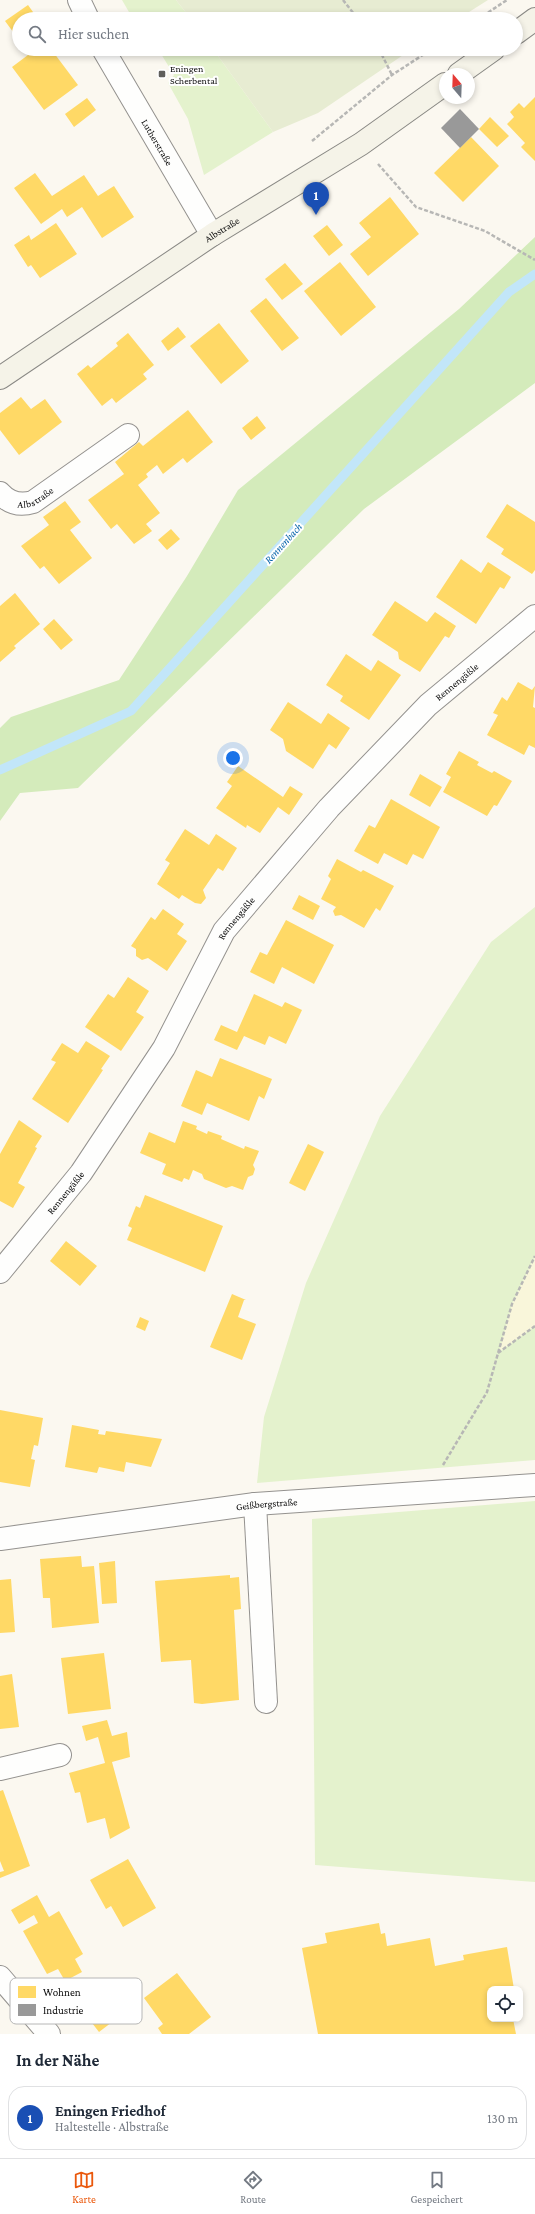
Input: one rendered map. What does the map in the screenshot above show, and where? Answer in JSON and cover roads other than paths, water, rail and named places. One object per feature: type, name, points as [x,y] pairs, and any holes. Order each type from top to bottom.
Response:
[{"type":"main road","points":[[523,28],[535,19]]},
{"type":"main road","points":[[467,68],[484,56]]},
{"type":"main road","name":"Albstraße","points":[[0,378],[212,235],[361,144],[439,88]]},
{"type":"street","points":[[79,0],[85,12]]},
{"type":"street","name":"Lutherstraße","points":[[107,56],[212,235]]},
{"type":"street","name":"Albstraße","points":[[0,493],[7,500],[15,503],[26,504],[33,502],[128,435]]},
{"type":"street","name":"Rennengäßle","points":[[0,1272],[81,1173],[164,1048],[224,931],[329,808],[428,705],[535,616]]},
{"type":"street","name":"Geißbergstraße","points":[[0,1539],[255,1504],[535,1485]]},
{"type":"street","points":[[255,1504],[266,1702]]},
{"type":"street","points":[[0,1770],[60,1755]]},
{"type":"street","points":[[0,1977],[10,1989]]},
{"type":"street","points":[[40,2024],[49,2034]]},
{"type":"waterway","name":"Rennenbach","points":[[0,770],[131,711],[509,292],[535,274]]},
{"type":"place","name":"Eningen Scherbental","points":[[162,74]]},
{"type":"place","name":"Eningen Friedhof","points":[[316,215]]}]
